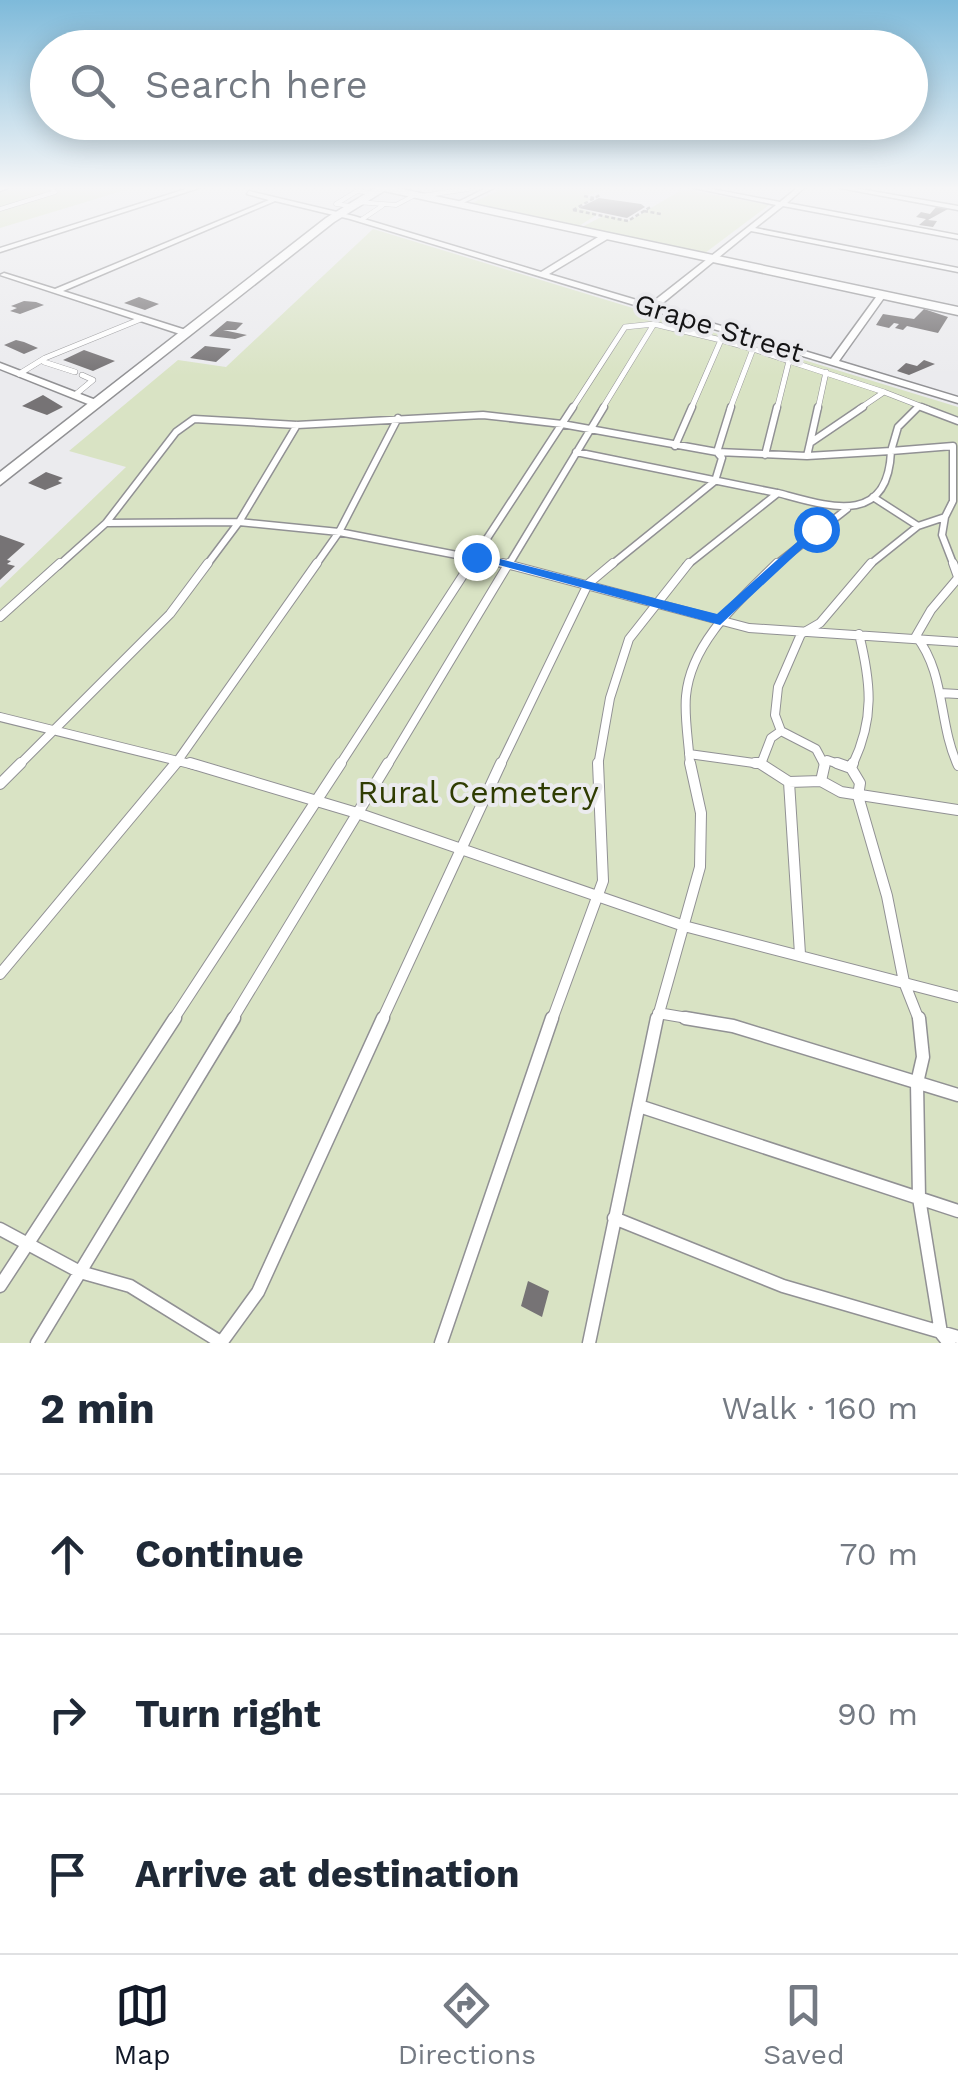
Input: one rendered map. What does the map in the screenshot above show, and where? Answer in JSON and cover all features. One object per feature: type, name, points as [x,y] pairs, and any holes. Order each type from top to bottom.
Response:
[{"type":"street","points":[[56,291],[152,251]]},
{"type":"street","points":[[1,478],[294,251]]},
{"type":"street","name":"Grape Street","points":[[461,251],[958,400]]},
{"type":"street","points":[[541,275],[582,251]]},
{"type":"street","points":[[674,251],[958,311]]},
{"type":"street","points":[[651,308],[723,251]]},
{"type":"street","points":[[860,251],[958,270]]},
{"type":"street","points":[[4,275],[186,334]]},
{"type":"street","points":[[834,362],[882,295]]},
{"type":"street","points":[[0,366],[96,404]]},
{"type":"lane","points":[[19,374],[44,362],[44,358],[141,319]]},
{"type":"lane","points":[[0,1286],[626,328],[637,323],[654,324],[721,340],[826,372],[958,421]]},
{"type":"lane","points":[[36,1343],[654,324]]},
{"type":"lane","points":[[675,446],[721,340]]},
{"type":"lane","points":[[717,452],[753,349]]},
{"type":"lane","points":[[765,455],[790,361]]},
{"type":"lane","points":[[44,362],[119,386]]},
{"type":"lane","points":[[808,456],[826,372]]},
{"type":"lane","points":[[75,395],[94,380]]},
{"type":"lane","points":[[810,443],[884,392]]},
{"type":"lane","points":[[588,1343],[658,1012],[700,868],[701,813],[689,754],[686,694],[695,667],[720,620],[789,550],[848,508],[873,497],[889,474],[898,427],[918,408]]},
{"type":"lane","points":[[0,617],[106,522],[176,432],[194,419],[297,425],[483,415],[562,424],[717,452],[808,456],[956,445],[950,464],[955,482],[953,500],[942,535],[958,577],[916,636]]},
{"type":"lane","points":[[0,974],[179,760],[340,532],[398,418]]},
{"type":"lane","points":[[0,784],[170,614],[239,522],[297,425]]},
{"type":"lane","points":[[576,452],[848,508]]},
{"type":"lane","points":[[0,1229],[80,1272],[130,1286],[222,1343],[258,1292],[459,851],[588,584],[714,482],[722,458],[717,452]]},
{"type":"lane","points":[[950,464],[958,470]]},
{"type":"lane","points":[[441,1343],[603,882],[598,754],[629,639],[688,564],[723,532],[778,493]]},
{"type":"lane","points":[[873,497],[918,526]]},
{"type":"lane","points":[[945,517],[918,526],[872,562],[820,623],[801,634],[778,687],[775,715],[782,730],[811,744],[827,760],[851,768],[860,782],[858,796],[887,896],[904,982],[919,1014],[923,1056],[917,1083],[919,1198],[945,1338]]},
{"type":"lane","points":[[106,522],[239,522],[340,532],[476,557],[720,620],[801,634],[916,636],[958,642]]},
{"type":"lane","points":[[851,768],[867,740],[874,698],[859,634]]},
{"type":"lane","points":[[916,636],[926,646],[940,693],[945,733],[958,766]]},
{"type":"lane","points":[[940,693],[958,694]]},
{"type":"lane","points":[[0,718],[179,760],[356,812],[459,851],[684,926],[958,997]]},
{"type":"lane","points":[[761,764],[771,738],[782,730]]},
{"type":"lane","points":[[689,754],[761,764],[789,782],[821,781],[858,796],[958,810]]},
{"type":"lane","points":[[821,781],[828,770],[827,760]]},
{"type":"lane","points":[[789,782],[800,954]]},
{"type":"lane","points":[[658,1012],[733,1026],[958,1095]]},
{"type":"lane","points":[[639,1106],[958,1210]]},
{"type":"lane","points":[[614,1218],[721,1266],[945,1338],[958,1337]]},
{"type":"green space","name":"Rural Cemetery","points":[[350,251],[444,251],[958,407],[958,1343],[0,1343],[0,588],[126,467],[69,451],[178,360],[226,367]]},
{"type":"building","points":[[139,297],[159,304],[145,310],[124,303]]},
{"type":"building","points":[[24,301],[44,305],[20,314],[10,311],[17,308],[11,306]]},
{"type":"building","points":[[924,309],[948,317],[938,333],[907,326],[903,330],[895,328],[899,324],[894,323],[889,328],[876,325],[883,314],[914,319]]},
{"type":"building","points":[[227,321],[243,323],[236,330],[223,330],[247,335],[235,339],[209,336]]},
{"type":"building","points":[[16,340],[38,348],[24,354],[4,345]]},
{"type":"building","points":[[205,346],[231,349],[216,362],[190,358]]},
{"type":"building","points":[[84,350],[115,361],[93,371],[63,360]]},
{"type":"building","points":[[924,360],[935,364],[909,375],[897,371],[906,363],[917,366]]},
{"type":"building","points":[[43,395],[63,407],[47,415],[22,406]]},
{"type":"building","points":[[46,472],[63,478],[58,481],[62,483],[45,490],[28,483]]},
{"type":"building","points":[[0,535],[25,544],[7,560],[11,561],[7,564],[15,566],[0,580]]},
{"type":"building","points":[[528,1281],[549,1291],[542,1317],[521,1306]]},
{"type":"route","points":[[476,557],[720,620],[789,550],[816,529]]}]
